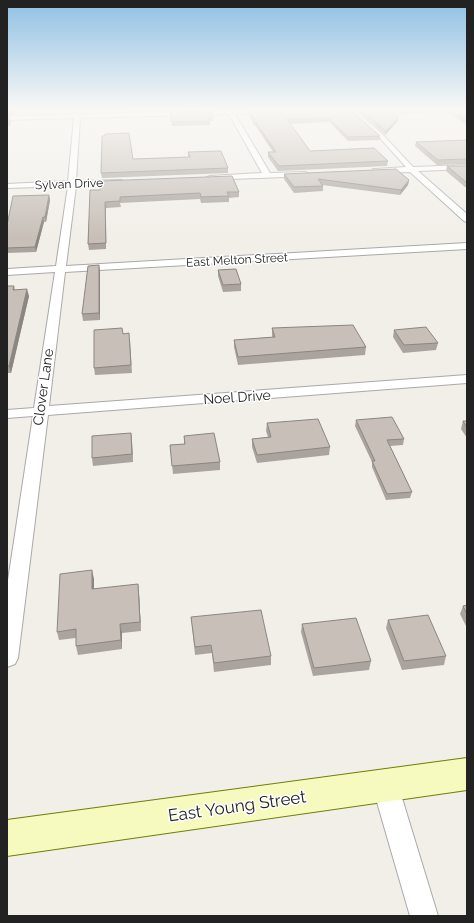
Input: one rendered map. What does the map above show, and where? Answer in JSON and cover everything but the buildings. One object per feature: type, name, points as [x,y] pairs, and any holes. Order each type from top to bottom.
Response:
[{"type":"street","name":"Clover Lane","points":[[7,658],[72,184],[74,152]]},
{"type":"street","points":[[254,152],[267,176]]},
{"type":"street","points":[[396,152],[412,170],[467,219]]},
{"type":"street","points":[[366,172],[467,167]]},
{"type":"street","points":[[204,178],[313,174]]},
{"type":"street","name":"Sylvan Drive","points":[[7,186],[126,181]]},
{"type":"street","name":"East Melton Street","points":[[7,272],[467,246]]},
{"type":"street","name":"Noel Drive","points":[[7,414],[467,379]]},
{"type":"street","name":"East Young Street","points":[[7,838],[467,774]]},
{"type":"street","points":[[385,786],[424,916]]}]
